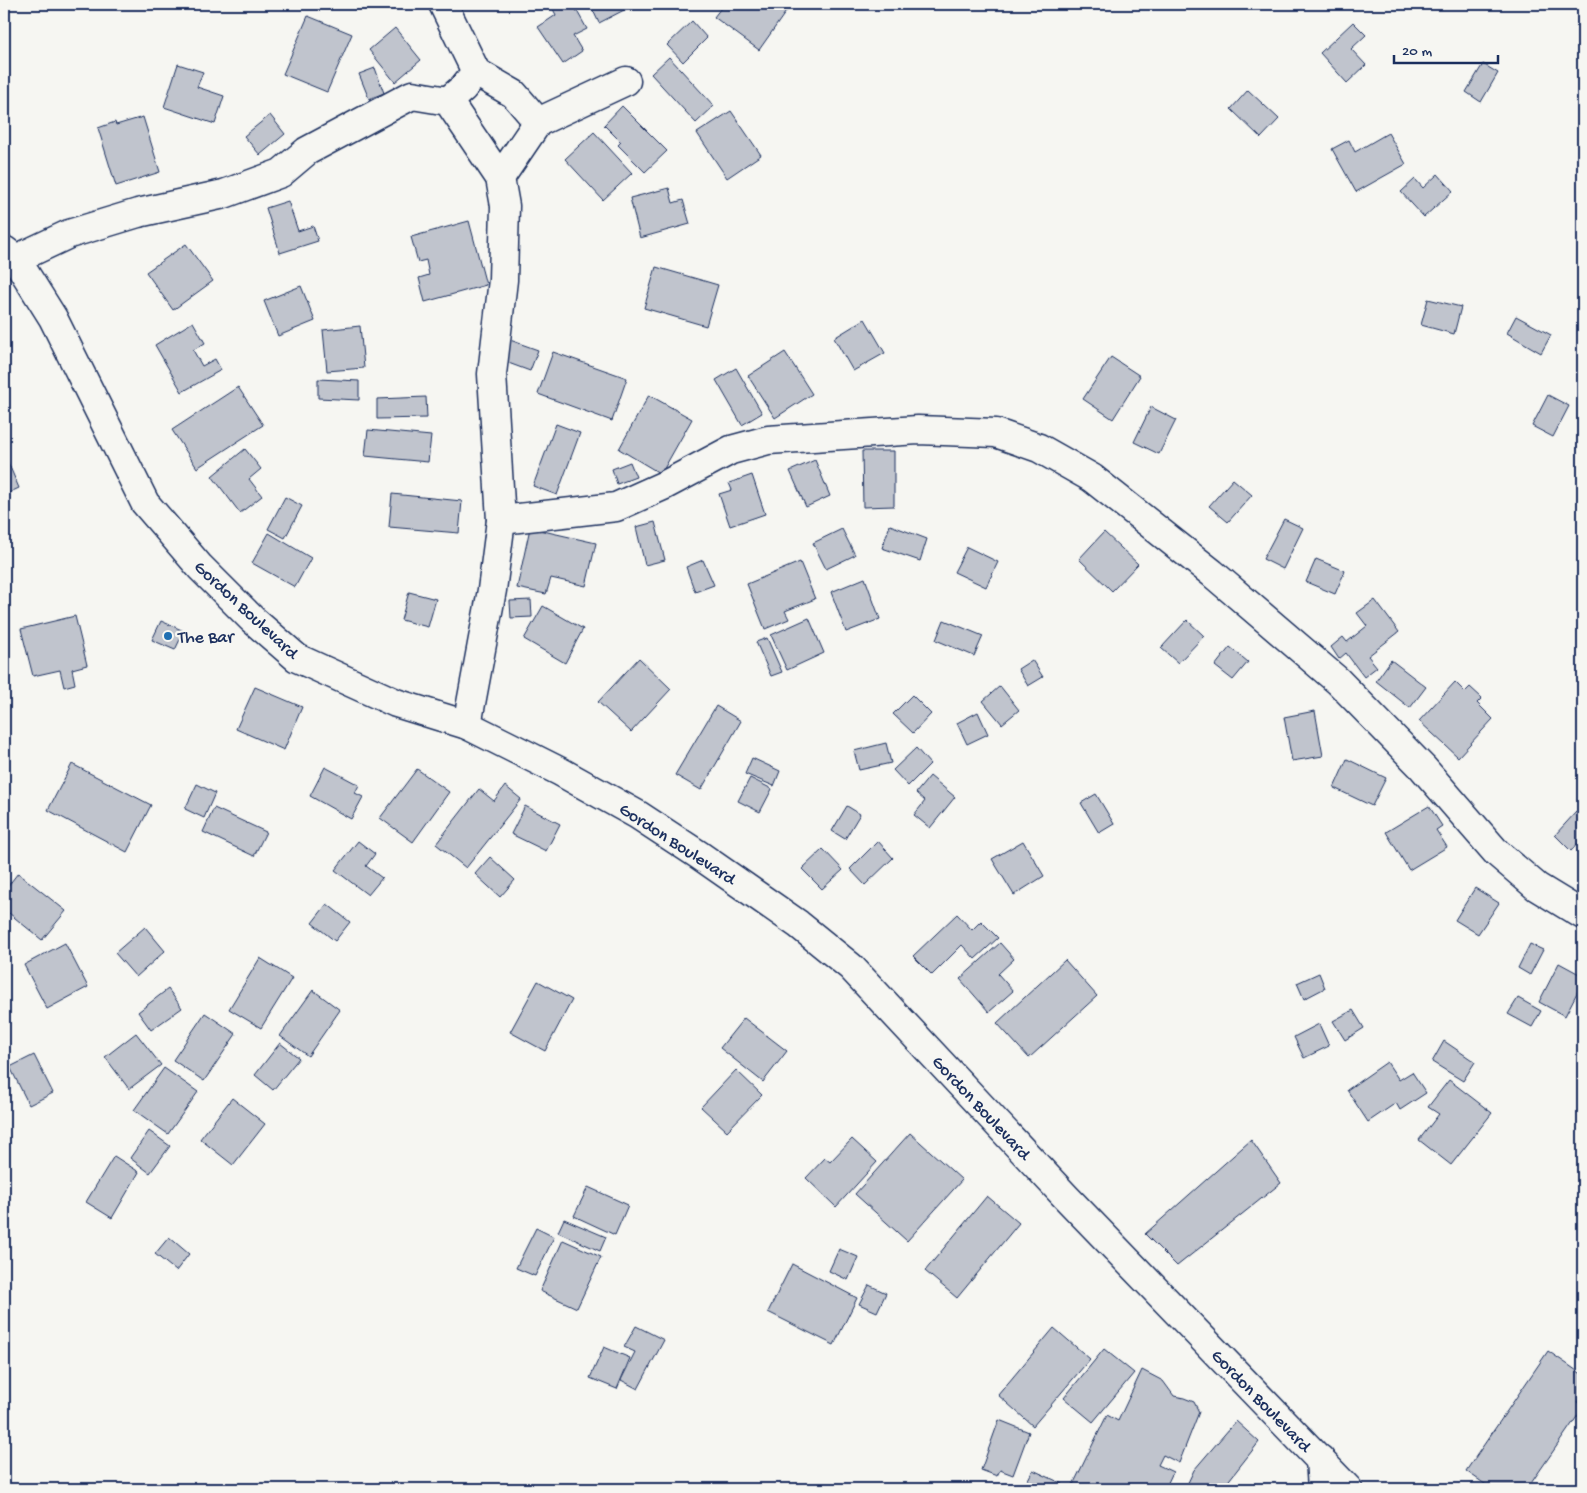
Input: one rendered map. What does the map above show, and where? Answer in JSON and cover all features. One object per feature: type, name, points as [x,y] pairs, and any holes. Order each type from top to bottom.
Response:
[{"type":"street","points":[[443,4],[476,72],[514,94],[538,122]]},
{"type":"street","points":[[448,101],[463,88],[476,72]]},
{"type":"street","points":[[500,178],[538,122],[626,81]]},
{"type":"street","points":[[10,254],[138,213],[224,194],[281,173],[308,151],[412,95],[448,101],[500,178],[505,206],[503,280],[492,374],[501,520],[492,590],[467,725]]},
{"type":"street","name":"Gordon Boulevard","points":[[10,254],[52,318],[145,504],[200,568],[252,619],[297,658],[396,703],[467,725],[561,772],[638,815],[798,924],[850,967],[1065,1196],[1348,1489]]},
{"type":"street","points":[[501,520],[616,507],[664,485],[731,450],[768,440],[918,430],[996,433],[1039,448],[1092,478],[1212,573],[1316,662],[1338,681],[1424,768],[1496,852],[1537,887],[1583,915]]},
{"type":"street","points":[[1320,1459],[1322,1489]]},
{"type":"building","points":[[573,4],[587,29],[573,36],[582,51],[563,64],[538,27],[556,15],[551,5]]},
{"type":"building","points":[[590,4],[624,4],[626,9],[599,23]]},
{"type":"building","points":[[724,4],[787,4],[790,6],[759,50],[714,17]]},
{"type":"building","points":[[308,16],[352,34],[327,92],[283,74]]},
{"type":"building","points":[[692,21],[707,38],[683,62],[667,45]]},
{"type":"building","points":[[1353,22],[1366,35],[1351,49],[1366,65],[1347,83],[1320,53]]},
{"type":"building","points":[[395,28],[421,60],[395,82],[369,50]]},
{"type":"building","points":[[669,57],[714,106],[696,123],[651,74]]},
{"type":"building","points":[[178,64],[203,72],[197,87],[224,96],[215,124],[164,107]]},
{"type":"building","points":[[1483,64],[1498,73],[1481,102],[1466,92]]},
{"type":"building","points":[[375,68],[384,93],[369,99],[359,74]]},
{"type":"building","points":[[1248,90],[1279,119],[1261,138],[1231,109]]},
{"type":"building","points":[[622,106],[667,151],[645,172],[618,145],[621,142],[604,125]]},
{"type":"building","points":[[731,111],[761,155],[727,178],[697,133]]},
{"type":"building","points":[[270,115],[285,134],[260,155],[244,136]]},
{"type":"building","points":[[143,117],[160,172],[116,186],[98,128],[115,122],[116,125]]},
{"type":"building","points":[[594,132],[632,173],[603,200],[565,159]]},
{"type":"building","points":[[1388,133],[1406,164],[1356,192],[1332,149],[1349,140],[1355,152]]},
{"type":"building","points":[[1438,174],[1453,191],[1424,217],[1401,192],[1415,179],[1423,188]]},
{"type":"building","points":[[669,188],[673,203],[683,200],[690,224],[640,238],[630,198]]},
{"type":"building","points":[[288,201],[298,231],[313,226],[318,241],[280,253],[266,208]]},
{"type":"building","points":[[469,221],[486,285],[425,302],[419,278],[429,275],[426,260],[418,262],[411,237]]},
{"type":"building","points":[[186,244],[213,281],[173,310],[146,272]]},
{"type":"building","points":[[656,267],[718,285],[706,326],[644,308]]},
{"type":"building","points":[[301,286],[315,321],[278,336],[264,301]]},
{"type":"building","points":[[1428,299],[1461,307],[1454,334],[1421,325]]},
{"type":"building","points":[[1516,316],[1551,335],[1541,353],[1507,333]]},
{"type":"building","points":[[865,319],[885,353],[853,371],[834,338]]},
{"type":"building","points":[[193,322],[205,343],[193,350],[202,366],[215,359],[221,370],[182,392],[155,345]]},
{"type":"building","points":[[360,326],[364,368],[327,371],[323,330]]},
{"type":"building","points":[[510,340],[538,350],[530,371],[503,361]]},
{"type":"building","points":[[553,352],[627,378],[612,421],[538,394]]},
{"type":"building","points":[[785,352],[812,394],[775,418],[748,376]]},
{"type":"building","points":[[1111,357],[1140,376],[1113,419],[1083,399]]},
{"type":"building","points":[[736,368],[762,413],[742,425],[716,380]]},
{"type":"building","points":[[318,379],[359,381],[359,400],[318,398]]},
{"type":"building","points":[[238,387],[263,425],[197,468],[172,430]]},
{"type":"building","points":[[649,395],[692,419],[661,474],[619,449]]},
{"type":"building","points":[[1548,395],[1569,406],[1553,437],[1532,426]]},
{"type":"building","points":[[426,397],[427,418],[377,419],[377,399]]},
{"type":"building","points":[[1151,407],[1176,420],[1159,454],[1134,442]]},
{"type":"building","points":[[556,424],[580,433],[557,495],[533,486]]},
{"type":"building","points":[[368,430],[431,436],[428,462],[365,456]]},
{"type":"building","points":[[245,449],[261,469],[249,479],[262,496],[240,513],[212,476]]},
{"type":"building","points":[[862,451],[894,451],[894,506],[863,507]]},
{"type":"building","points":[[4,453],[19,488],[4,495]]},
{"type":"building","points":[[815,460],[830,496],[806,507],[790,471]]},
{"type":"building","points":[[630,462],[636,477],[617,484],[612,469]]},
{"type":"building","points":[[752,475],[765,514],[730,526],[719,494],[732,490],[729,483]]},
{"type":"building","points":[[1233,479],[1252,495],[1228,522],[1209,506]]},
{"type":"building","points":[[392,494],[462,501],[459,533],[389,527]]},
{"type":"building","points":[[285,497],[302,506],[285,538],[268,529]]},
{"type":"building","points":[[1284,519],[1303,528],[1283,569],[1263,559]]},
{"type":"building","points":[[655,522],[665,560],[645,565],[636,527]]},
{"type":"building","points":[[890,525],[927,539],[920,561],[882,548]]},
{"type":"building","points":[[530,528],[596,543],[586,586],[551,578],[546,594],[517,588]]},
{"type":"building","points":[[842,529],[855,555],[826,569],[813,543]]},
{"type":"building","points":[[1104,532],[1138,564],[1112,591],[1079,559]]},
{"type":"building","points":[[269,533],[311,558],[295,587],[252,563]]},
{"type":"building","points":[[967,547],[998,562],[986,587],[954,572]]},
{"type":"building","points":[[1316,559],[1345,571],[1335,594],[1306,582]]},
{"type":"building","points":[[703,560],[714,585],[695,592],[686,567]]},
{"type":"building","points":[[800,562],[815,599],[785,611],[789,619],[765,629],[747,584]]},
{"type":"building","points":[[865,578],[880,619],[846,632],[831,592]]},
{"type":"building","points":[[409,592],[436,599],[428,627],[401,620]]},
{"type":"building","points":[[531,600],[532,617],[511,618],[510,601]]},
{"type":"building","points":[[1375,600],[1399,632],[1368,656],[1377,667],[1364,677],[1346,653],[1339,659],[1331,647],[1343,637],[1347,642],[1367,626],[1357,613]]},
{"type":"building","points":[[543,606],[583,629],[565,663],[524,639]]},
{"type":"building","points":[[75,616],[87,665],[72,669],[75,684],[64,687],[60,670],[33,676],[21,629]]},
{"type":"building","points":[[809,618],[824,653],[787,670],[771,635]]},
{"type":"building","points":[[944,620],[983,636],[974,656],[936,640]]},
{"type":"building","points":[[1187,620],[1204,636],[1178,663],[1161,648]]},
{"type":"building","name":"The Bar","points":[[161,621],[184,631],[175,650],[152,640]]},
{"type":"building","points":[[767,638],[782,672],[771,676],[756,642]]},
{"type":"building","points":[[1230,647],[1248,662],[1233,680],[1215,666]]},
{"type":"building","points":[[639,658],[671,689],[631,732],[598,702]]},
{"type":"building","points":[[1032,660],[1043,677],[1028,686],[1018,669]]},
{"type":"building","points":[[1391,660],[1426,687],[1410,708],[1376,681]]},
{"type":"building","points":[[1455,682],[1465,692],[1470,687],[1482,698],[1477,703],[1493,719],[1458,757],[1419,721]]},
{"type":"building","points":[[1000,686],[1019,710],[1002,724],[983,701]]},
{"type":"building","points":[[255,687],[302,707],[284,750],[236,729]]},
{"type":"building","points":[[912,695],[931,714],[913,733],[893,714]]},
{"type":"building","points":[[716,706],[741,721],[701,790],[675,775]]},
{"type":"building","points":[[1315,711],[1323,756],[1292,761],[1284,717]]},
{"type":"building","points":[[978,712],[988,734],[967,744],[957,723]]},
{"type":"building","points":[[886,743],[891,763],[859,770],[854,751]]},
{"type":"building","points":[[916,748],[930,764],[908,786],[893,770]]},
{"type":"building","points":[[752,758],[780,771],[774,786],[745,774]]},
{"type":"building","points":[[1347,759],[1386,778],[1372,806],[1334,788]]},
{"type":"building","points":[[72,764],[151,805],[127,852],[48,810]]},
{"type":"building","points":[[325,767],[359,785],[355,793],[363,797],[351,819],[310,796]]},
{"type":"building","points":[[417,769],[449,792],[413,842],[380,818]]},
{"type":"building","points":[[930,776],[955,797],[930,828],[914,815],[925,801],[916,793]]},
{"type":"building","points":[[750,778],[772,789],[760,812],[738,801]]},
{"type":"building","points":[[197,784],[215,793],[204,818],[185,809]]},
{"type":"building","points":[[505,786],[521,799],[466,868],[436,844],[479,789],[494,801]]},
{"type":"building","points":[[1096,794],[1114,824],[1099,833],[1081,803]]},
{"type":"building","points":[[525,806],[560,824],[546,851],[511,834]]},
{"type":"building","points":[[847,806],[860,814],[845,839],[832,831]]},
{"type":"building","points":[[1429,806],[1442,826],[1436,830],[1447,847],[1409,870],[1386,832]]},
{"type":"building","points":[[214,808],[266,832],[254,856],[203,832]]},
{"type":"building","points":[[1576,812],[1583,819],[1583,838],[1571,851],[1555,835]]},
{"type":"building","points":[[358,841],[375,854],[366,866],[382,878],[368,895],[335,870]]},
{"type":"building","points":[[878,841],[893,858],[865,885],[850,869]]},
{"type":"building","points":[[1023,841],[1044,876],[1014,895],[992,859]]},
{"type":"building","points":[[823,849],[843,870],[822,889],[802,869]]},
{"type":"building","points":[[490,857],[515,880],[500,897],[475,874]]},
{"type":"building","points":[[18,873],[66,911],[42,940],[4,909],[4,891]]},
{"type":"building","points":[[1475,888],[1499,903],[1478,934],[1455,920]]},
{"type":"building","points":[[327,904],[350,922],[335,941],[312,923]]},
{"type":"building","points":[[957,914],[972,930],[981,921],[998,938],[975,959],[962,945],[932,975],[913,956]]},
{"type":"building","points":[[145,927],[165,951],[136,977],[115,953]]},
{"type":"building","points":[[65,943],[88,987],[47,1009],[24,965]]},
{"type":"building","points":[[1000,943],[1014,959],[998,974],[1013,991],[989,1012],[960,979]]},
{"type":"building","points":[[1530,944],[1543,950],[1530,975],[1518,968]]},
{"type":"building","points":[[260,958],[292,978],[261,1028],[229,1009]]},
{"type":"building","points":[[1065,960],[1097,996],[1029,1058],[997,1023]]},
{"type":"building","points":[[1559,963],[1583,976],[1583,981],[1565,1016],[1539,1002]]},
{"type":"building","points":[[1319,973],[1325,988],[1304,999],[1297,983]]},
{"type":"building","points":[[538,981],[572,1000],[545,1051],[510,1032]]},
{"type":"building","points":[[168,989],[182,1008],[151,1030],[138,1012]]},
{"type":"building","points":[[313,990],[340,1010],[308,1056],[280,1036]]},
{"type":"building","points":[[1518,998],[1541,1011],[1532,1027],[1508,1014]]},
{"type":"building","points":[[1353,1010],[1364,1028],[1345,1040],[1333,1021]]},
{"type":"building","points":[[205,1013],[236,1034],[204,1081],[173,1060]]},
{"type":"building","points":[[744,1018],[787,1051],[763,1082],[720,1048]]},
{"type":"building","points":[[1319,1024],[1329,1046],[1304,1058],[1294,1037]]},
{"type":"building","points":[[136,1033],[161,1065],[129,1089],[105,1057]]},
{"type":"building","points":[[1444,1041],[1475,1062],[1463,1081],[1432,1062]]},
{"type":"building","points":[[280,1043],[299,1058],[273,1090],[255,1075]]},
{"type":"building","points":[[34,1055],[53,1093],[29,1105],[10,1067]]},
{"type":"building","points":[[1387,1062],[1399,1080],[1412,1072],[1426,1093],[1400,1110],[1396,1103],[1368,1122],[1347,1090]]},
{"type":"building","points":[[164,1068],[198,1092],[168,1134],[134,1110]]},
{"type":"building","points":[[736,1070],[762,1095],[727,1131],[701,1107]]},
{"type":"building","points":[[1449,1080],[1492,1113],[1451,1165],[1419,1140],[1439,1114],[1428,1107]]},
{"type":"building","points":[[232,1098],[265,1124],[233,1165],[200,1139]]},
{"type":"building","points":[[149,1131],[170,1146],[150,1173],[130,1158]]},
{"type":"building","points":[[910,1133],[962,1180],[907,1241],[855,1194]]},
{"type":"building","points":[[852,1139],[877,1162],[836,1207],[806,1178],[825,1158],[830,1162]]},
{"type":"building","points":[[1251,1140],[1281,1183],[1177,1266],[1145,1234]]},
{"type":"building","points":[[114,1156],[139,1172],[112,1218],[86,1202]]},
{"type":"building","points":[[588,1187],[628,1205],[615,1235],[574,1216]]},
{"type":"building","points":[[987,1196],[1019,1223],[957,1298],[925,1271]]},
{"type":"building","points":[[564,1219],[606,1237],[600,1251],[558,1232]]},
{"type":"building","points":[[536,1228],[554,1237],[535,1276],[516,1268]]},
{"type":"building","points":[[169,1237],[189,1254],[176,1271],[155,1254]]},
{"type":"building","points":[[563,1240],[601,1257],[577,1308],[540,1291]]},
{"type":"building","points":[[839,1249],[858,1257],[848,1280],[829,1271]]},
{"type":"building","points":[[792,1264],[857,1298],[834,1345],[768,1312]]},
{"type":"building","points":[[869,1285],[886,1293],[877,1312],[859,1304]]},
{"type":"building","points":[[636,1326],[664,1340],[638,1389],[621,1380],[635,1352],[624,1347]]},
{"type":"building","points":[[1054,1328],[1090,1359],[1033,1426],[998,1395]]},
{"type":"building","points":[[604,1347],[630,1358],[617,1389],[590,1378]]},
{"type":"building","points":[[1104,1349],[1134,1373],[1093,1422],[1064,1398]]},
{"type":"building","points":[[1548,1351],[1583,1375],[1583,1393],[1577,1402],[1583,1408],[1527,1489],[1492,1489],[1466,1471]]},
{"type":"building","points":[[1142,1370],[1163,1381],[1174,1396],[1194,1402],[1199,1412],[1179,1463],[1163,1455],[1158,1465],[1173,1472],[1165,1489],[1071,1489],[1107,1415],[1118,1421]]},
{"type":"building","points":[[999,1420],[1029,1432],[1013,1475],[1000,1470],[997,1476],[981,1470]]},
{"type":"building","points":[[1236,1421],[1259,1442],[1226,1484],[1238,1489],[1185,1489],[1194,1470]]},
{"type":"building","points":[[1033,1470],[1063,1484],[1060,1489],[1023,1489]]},
{"type":"place","name":"The Bar","points":[[168,636]]}]
